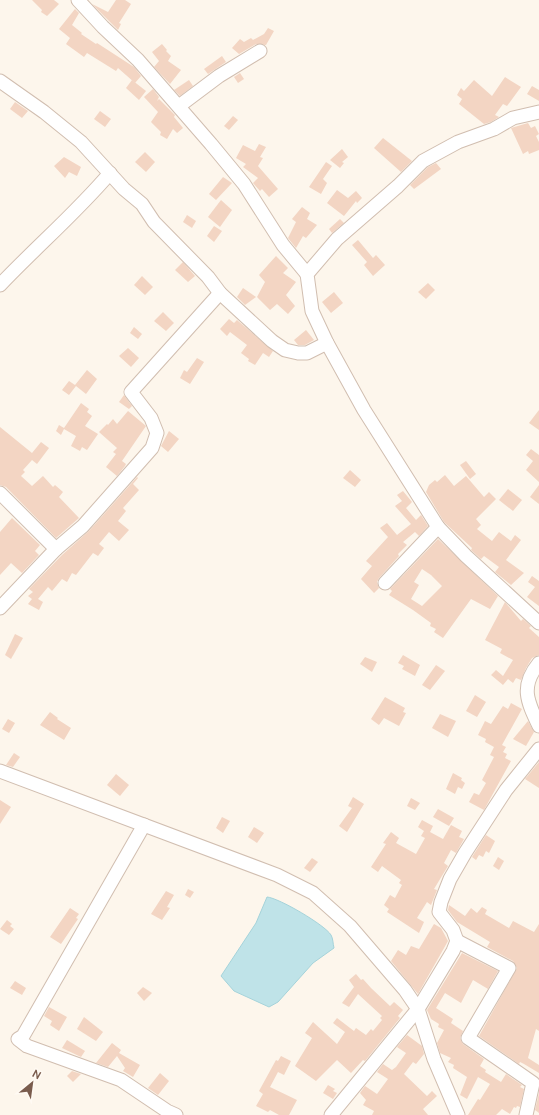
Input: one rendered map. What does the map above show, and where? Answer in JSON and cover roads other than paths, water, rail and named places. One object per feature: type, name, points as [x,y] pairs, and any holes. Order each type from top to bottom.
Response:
[{"type":"street","points":[[78,0],[103,27],[138,60],[179,106],[244,184],[283,245],[307,274],[312,311],[328,343],[364,410],[438,527],[466,556],[539,623]]},
{"type":"street","points":[[179,106],[219,76],[260,51]]},
{"type":"street","points":[[0,81],[81,142],[124,190],[142,204],[154,222],[208,277],[220,293],[272,341],[285,350],[307,353],[328,343]]},
{"type":"street","points":[[307,274],[337,239],[398,186],[423,161],[458,142],[494,130],[513,118],[539,112]]},
{"type":"street","points":[[0,285],[32,251],[80,207],[110,173]]},
{"type":"street","points":[[0,608],[56,549],[82,526],[152,448],[157,432],[151,418],[131,392],[220,293]]},
{"type":"street","points":[[0,494],[56,549]]},
{"type":"street","points":[[385,583],[438,527]]},
{"type":"street","points":[[539,663],[528,679],[526,689],[530,706],[539,726]]},
{"type":"street","points":[[331,1115],[418,1009],[457,941],[454,930],[439,912],[441,902],[450,879],[506,790],[539,749]]},
{"type":"street","points":[[0,771],[277,875],[313,893],[350,926],[405,990],[418,1009],[434,1059],[458,1115]]},
{"type":"street","points":[[144,825],[23,1036],[18,1039],[27,1046],[121,1080],[167,1111],[176,1115]]},
{"type":"street","points":[[457,941],[509,968],[468,1038],[533,1084],[526,1115]]},
{"type":"water","points":[[267,897],[291,907],[320,925],[331,935],[334,948],[313,963],[278,1002],[269,1007],[234,991],[221,976],[256,923]]}]
